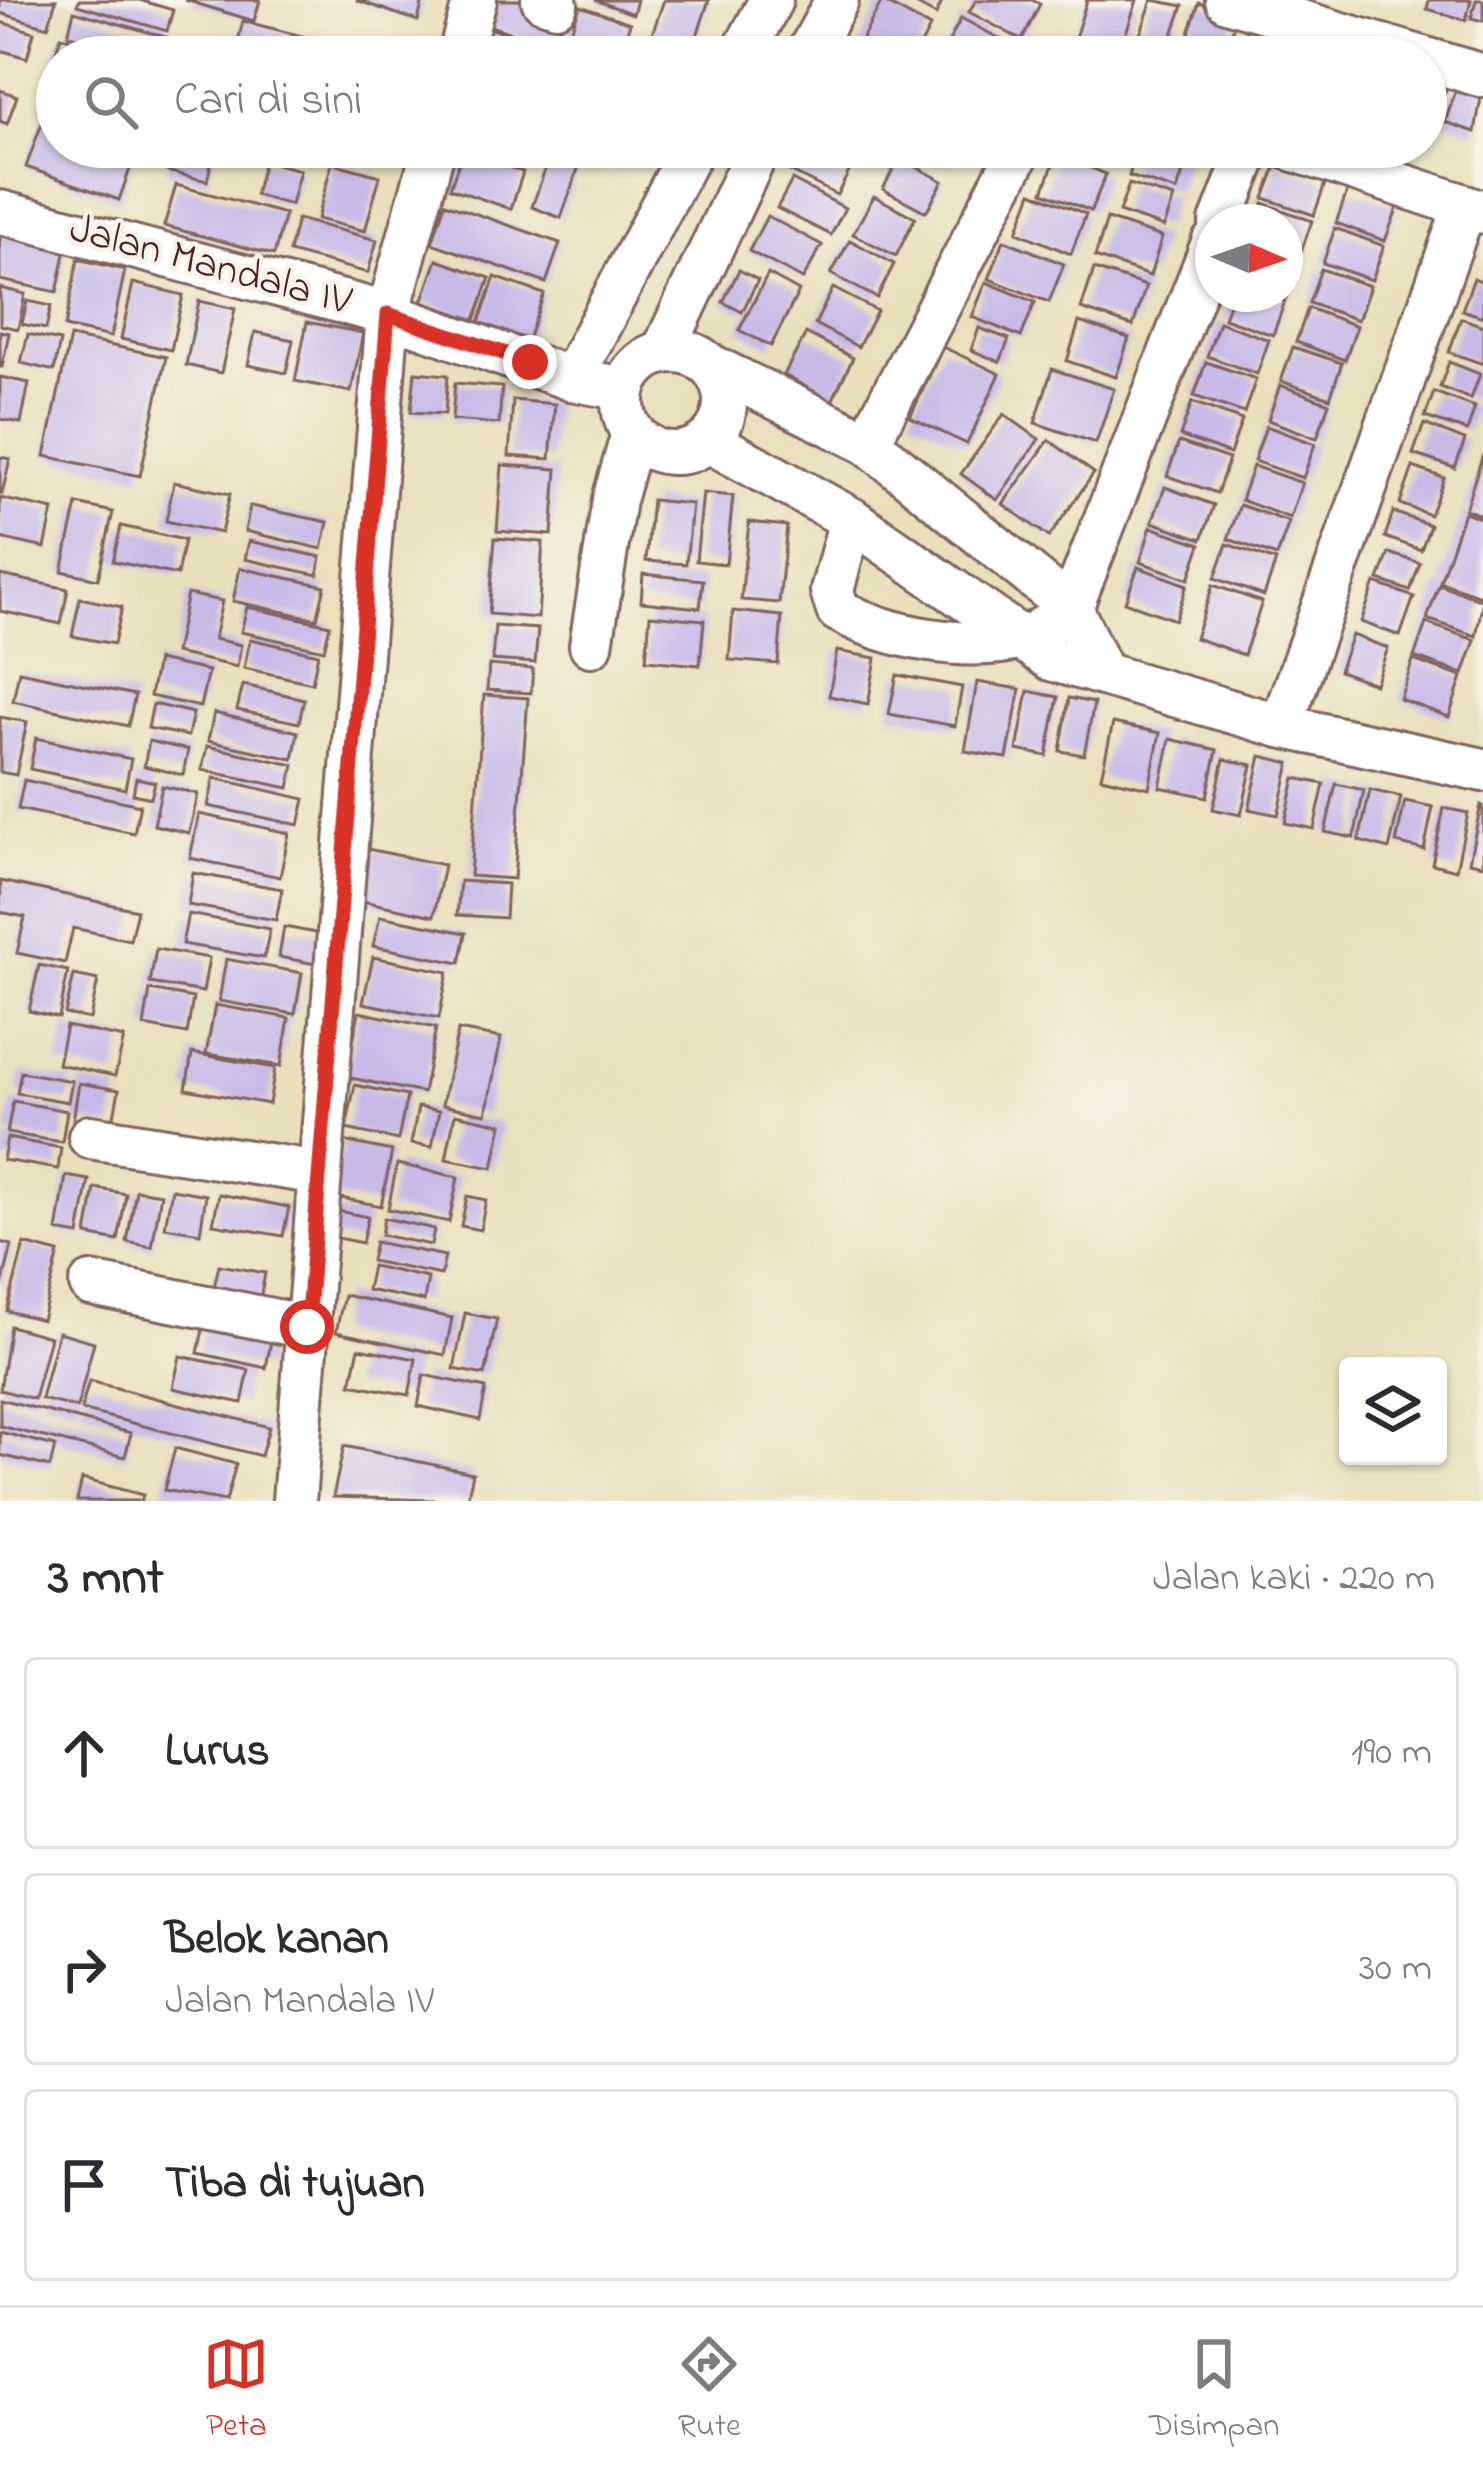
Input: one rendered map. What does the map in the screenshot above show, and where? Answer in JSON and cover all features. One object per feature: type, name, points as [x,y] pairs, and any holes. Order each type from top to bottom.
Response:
[{"type":"street","points":[[465,36],[475,0]]},
{"type":"street","points":[[752,36],[771,0]]},
{"type":"street","points":[[817,36],[837,0]]},
{"type":"street","points":[[1227,0],[1349,36]]},
{"type":"street","points":[[1447,65],[1483,76]]},
{"type":"street","points":[[294,1501],[388,314],[428,168]]},
{"type":"street","points":[[571,379],[682,168]]},
{"type":"street","points":[[663,352],[749,168]]},
{"type":"street","points":[[868,443],[1010,168]]},
{"type":"street","points":[[1228,204],[1242,168]]},
{"type":"street","points":[[1281,726],[1474,209],[1350,168]]},
{"type":"street","name":"Jalan Mandala IV","points":[[0,212],[388,314],[571,379],[624,389]]},
{"type":"street","points":[[851,519],[832,591],[838,610],[953,644],[1026,638],[1071,608],[1195,289]]},
{"type":"street","points":[[713,368],[726,406],[709,441],[690,452],[669,454],[649,448],[633,433],[623,412],[624,389],[632,372],[663,352],[681,351],[868,443],[1071,608],[1102,674]]},
{"type":"street","points":[[591,645],[614,500],[633,433]]},
{"type":"street","points":[[709,441],[851,519],[1051,659],[1281,726],[1483,770]]},
{"type":"street","points":[[90,1137],[319,1173]]},
{"type":"street","points":[[91,1284],[307,1327]]},
{"type":"building","points":[[0,0],[56,0],[48,27],[0,13]]},
{"type":"building","points":[[79,0],[139,0],[173,10],[167,31],[77,5]]},
{"type":"building","points":[[185,0],[260,0],[254,21]]},
{"type":"building","points":[[356,0],[423,0],[418,21]]},
{"type":"building","points":[[498,0],[532,0],[566,11],[558,36],[520,36],[490,26]]},
{"type":"building","points":[[595,0],[637,0],[633,14]]},
{"type":"building","points":[[664,0],[709,0],[697,36],[651,36]]},
{"type":"building","points":[[908,0],[943,0],[936,15]]},
{"type":"building","points":[[976,0],[1040,4],[1024,36],[1014,36],[969,12]]},
{"type":"building","points":[[1087,0],[1137,0],[1125,36],[1076,36]]},
{"type":"building","points":[[1152,0],[1183,6],[1172,36],[1140,36]]},
{"type":"building","points":[[1429,0],[1471,0],[1466,20],[1427,9]]},
{"type":"building","points":[[1476,0],[1483,0],[1483,21],[1471,18]]},
{"type":"building","points":[[882,1],[930,27],[926,36],[864,36]]},
{"type":"building","points":[[1199,3],[1237,15],[1230,36],[1188,36]]},
{"type":"building","points":[[580,6],[630,23],[626,36],[569,36]]},
{"type":"building","points":[[74,11],[162,36],[72,36],[68,35]]},
{"type":"building","points":[[961,18],[994,36],[952,36]]},
{"type":"building","points":[[243,21],[302,36],[239,36]]},
{"type":"building","points":[[0,22],[34,32],[27,58],[0,50]]},
{"type":"building","points":[[1249,23],[1278,33],[1277,36],[1244,36]]},
{"type":"building","points":[[490,28],[512,36],[487,36]]},
{"type":"building","points":[[1460,78],[1483,86],[1475,132],[1447,123]]},
{"type":"building","points":[[0,90],[17,96],[7,124],[0,121]]},
{"type":"building","points":[[36,139],[36,168],[130,168],[119,200],[26,167]]},
{"type":"building","points":[[167,168],[210,168],[207,181]]},
{"type":"building","points":[[262,168],[300,170],[291,205],[255,195]]},
{"type":"building","points":[[331,168],[380,176],[365,231],[317,219]]},
{"type":"building","points":[[457,168],[523,172],[511,209],[450,188]]},
{"type":"building","points":[[545,168],[578,168],[561,218],[532,207]]},
{"type":"building","points":[[786,168],[851,168],[837,195]]},
{"type":"building","points":[[894,168],[918,168],[943,181],[926,212],[883,189]]},
{"type":"building","points":[[1052,168],[1091,168],[1106,174],[1091,211],[1043,192]]},
{"type":"building","points":[[1131,168],[1184,168],[1177,191],[1129,176]]},
{"type":"building","points":[[1275,168],[1326,181],[1314,215],[1303,211],[1303,204],[1264,198]]},
{"type":"building","points":[[792,180],[845,208],[831,235],[777,208]]},
{"type":"building","points":[[1129,184],[1174,198],[1164,227],[1119,212]]},
{"type":"building","points":[[176,185],[285,214],[274,255],[164,226]]},
{"type":"building","points":[[1348,189],[1398,206],[1385,241],[1336,223]]},
{"type":"building","points":[[1032,192],[1086,214],[1071,254],[1017,232]]},
{"type":"building","points":[[874,196],[915,218],[896,256],[853,234]]},
{"type":"building","points":[[445,203],[560,243],[546,283],[432,243]]},
{"type":"building","points":[[767,216],[822,245],[803,279],[749,251]]},
{"type":"building","points":[[1303,218],[1312,221],[1303,246]]},
{"type":"building","points":[[297,219],[377,240],[368,273],[289,252]]},
{"type":"building","points":[[1107,219],[1162,237],[1150,276],[1095,257]]},
{"type":"building","points":[[1335,228],[1384,246],[1372,280],[1323,263]]},
{"type":"building","points":[[0,230],[67,244],[57,292],[0,280]]},
{"type":"building","points":[[850,240],[894,264],[877,298],[831,274]]},
{"type":"building","points":[[1004,240],[1064,264],[1049,302],[989,279]]},
{"type":"building","points":[[78,259],[125,270],[111,337],[65,327]]},
{"type":"building","points":[[437,260],[490,278],[475,320],[422,302]]},
{"type":"building","points":[[1094,269],[1146,286],[1133,326],[1081,309]]},
{"type":"building","points":[[1321,269],[1370,286],[1358,320],[1309,303]]},
{"type":"building","points":[[739,270],[758,280],[742,312],[723,302]]},
{"type":"building","points":[[768,274],[799,291],[771,346],[739,330]]},
{"type":"building","points":[[495,277],[544,294],[528,340],[479,322]]},
{"type":"building","points":[[1474,278],[1483,282],[1483,317],[1462,310]]},
{"type":"building","points":[[986,282],[1035,302],[1021,337],[972,317]]},
{"type":"building","points":[[133,283],[183,295],[171,350],[121,339]]},
{"type":"building","points":[[0,288],[25,294],[18,329],[0,325]]},
{"type":"building","points":[[833,288],[877,311],[858,347],[815,324]]},
{"type":"building","points":[[27,301],[51,306],[46,329],[22,324]]},
{"type":"building","points":[[199,301],[235,309],[221,373],[186,365]]},
{"type":"building","points":[[1308,308],[1357,326],[1345,360],[1296,342]]},
{"type":"building","points":[[1226,312],[1281,312],[1273,335],[1224,318]]},
{"type":"building","points":[[1461,318],[1483,326],[1483,364],[1449,352]]},
{"type":"building","points":[[307,322],[363,333],[351,392],[295,381]]},
{"type":"building","points":[[1079,322],[1129,338],[1116,377],[1067,361]]},
{"type":"building","points":[[1219,322],[1269,340],[1257,374],[1207,356]]},
{"type":"building","points":[[979,328],[1009,339],[1000,362],[971,350]]},
{"type":"building","points":[[0,331],[9,333],[2,367],[0,367]]},
{"type":"building","points":[[255,332],[293,340],[286,373],[248,365]]},
{"type":"building","points":[[806,333],[853,358],[832,401],[784,375]]},
{"type":"building","points":[[28,334],[60,341],[54,371],[21,363]]},
{"type":"building","points":[[70,337],[166,357],[140,476],[45,456]]},
{"type":"building","points":[[943,347],[1000,374],[967,444],[910,417]]},
{"type":"building","points":[[1293,347],[1342,363],[1330,398],[1281,381]]},
{"type":"building","points":[[1206,362],[1256,379],[1244,413],[1194,396]]},
{"type":"building","points":[[1449,362],[1480,374],[1471,399],[1440,387]]},
{"type":"building","points":[[1052,369],[1114,389],[1096,443],[1035,423]]},
{"type":"building","points":[[415,372],[448,375],[445,414],[411,412]]},
{"type":"building","points":[[0,377],[29,383],[21,423],[0,419]]},
{"type":"building","points":[[455,383],[502,387],[499,424],[452,420]]},
{"type":"building","points":[[1280,385],[1329,403],[1317,438],[1268,420]]},
{"type":"building","points":[[1434,392],[1475,407],[1467,431],[1425,417]]},
{"type":"building","points":[[513,400],[555,404],[550,459],[509,456]]},
{"type":"building","points":[[1192,402],[1242,420],[1230,454],[1180,436]]},
{"type":"building","points":[[1004,414],[1039,439],[997,500],[961,474]]},
{"type":"building","points":[[1424,424],[1465,440],[1455,468],[1413,454]]},
{"type":"building","points":[[1266,426],[1315,444],[1303,478],[1254,461]]},
{"type":"building","points":[[1049,440],[1094,473],[1049,537],[1003,504]]},
{"type":"building","points":[[1179,442],[1229,459],[1217,493],[1167,476]]},
{"type":"building","points":[[0,457],[10,459],[2,494],[0,493]]},
{"type":"building","points":[[1483,458],[1483,516],[1465,509]]},
{"type":"building","points":[[502,465],[557,469],[552,535],[497,531]]},
{"type":"building","points":[[1253,466],[1302,483],[1290,518],[1241,500]]},
{"type":"building","points":[[1413,467],[1444,478],[1430,515],[1400,504]]},
{"type":"building","points":[[174,482],[230,494],[221,533],[166,521]]},
{"type":"building","points":[[1165,487],[1214,505],[1202,539],[1152,522]]},
{"type":"building","points":[[703,493],[733,496],[726,564],[696,561]]},
{"type":"building","points":[[0,498],[53,510],[45,548],[0,538]]},
{"type":"building","points":[[652,500],[692,504],[686,564],[646,561]]},
{"type":"building","points":[[77,504],[113,512],[98,579],[62,571]]},
{"type":"building","points":[[1240,505],[1289,522],[1277,556],[1228,539]]},
{"type":"building","points":[[250,506],[328,522],[322,549],[245,531]]},
{"type":"building","points":[[1393,512],[1430,525],[1421,550],[1385,537]]},
{"type":"building","points":[[1464,512],[1483,519],[1483,597],[1440,582]]},
{"type":"building","points":[[749,522],[787,526],[779,603],[741,600]]},
{"type":"building","points":[[121,526],[184,540],[177,575],[113,561]]},
{"type":"building","points":[[1151,527],[1201,544],[1189,579],[1140,562]]},
{"type":"building","points":[[495,538],[543,542],[538,618],[489,614]]},
{"type":"building","points":[[249,541],[321,557],[318,575],[245,559]]},
{"type":"building","points":[[1227,544],[1276,561],[1264,596],[1215,578]]},
{"type":"building","points":[[1389,553],[1420,563],[1410,591],[1379,580]]},
{"type":"building","points":[[1138,567],[1187,585],[1175,620],[1125,602]]},
{"type":"building","points":[[240,568],[325,586],[317,619],[233,601]]},
{"type":"building","points":[[643,574],[703,580],[700,608],[641,602]]},
{"type":"building","points":[[0,575],[68,589],[61,624],[0,611]]},
{"type":"building","points":[[1375,583],[1414,597],[1400,636],[1361,622]]},
{"type":"building","points":[[1213,585],[1262,602],[1244,655],[1195,638]]},
{"type":"building","points":[[1439,585],[1483,600],[1476,636],[1427,619]]},
{"type":"building","points":[[187,594],[222,601],[214,639],[241,645],[237,667],[175,653]]},
{"type":"building","points":[[80,598],[122,607],[114,644],[72,636]]},
{"type":"building","points":[[247,607],[330,625],[324,650],[241,632]]},
{"type":"building","points":[[733,611],[782,616],[778,664],[729,660]]},
{"type":"building","points":[[650,615],[704,620],[700,665],[646,660]]},
{"type":"building","points":[[1426,623],[1475,640],[1463,674],[1414,657]]},
{"type":"building","points":[[495,626],[538,629],[535,663],[492,660]]},
{"type":"building","points":[[1352,635],[1388,648],[1375,684],[1339,671]]},
{"type":"building","points":[[250,639],[318,654],[312,683],[244,668]]},
{"type":"building","points":[[837,651],[876,658],[868,704],[829,696]]},
{"type":"building","points":[[157,660],[208,671],[200,707],[150,696]]},
{"type":"building","points":[[1413,660],[1462,677],[1449,717],[1400,699]]},
{"type":"building","points":[[489,665],[533,669],[531,693],[487,690]]},
{"type":"building","points":[[19,671],[135,695],[128,726],[13,701]]},
{"type":"building","points":[[897,675],[962,687],[955,726],[889,714]]},
{"type":"building","points":[[977,682],[1020,689],[1007,758],[965,751]]},
{"type":"building","points":[[243,685],[304,699],[299,723],[237,710]]},
{"type":"building","points":[[1028,691],[1058,697],[1047,756],[1017,750]]},
{"type":"building","points":[[484,695],[528,698],[514,879],[470,876]]},
{"type":"building","points":[[1069,698],[1094,703],[1084,755],[1060,751]]},
{"type":"building","points":[[153,704],[193,713],[188,736],[148,728]]},
{"type":"building","points":[[214,713],[298,732],[293,759],[208,741]]},
{"type":"building","points":[[0,717],[27,722],[16,775],[0,772]]},
{"type":"building","points":[[1113,723],[1160,733],[1149,788],[1101,777]]},
{"type":"building","points":[[36,738],[131,759],[125,789],[30,769]]},
{"type":"building","points":[[1170,739],[1217,750],[1207,797],[1160,787]]},
{"type":"building","points":[[149,741],[188,750],[183,775],[144,766]]},
{"type":"building","points":[[207,746],[294,765],[289,788],[202,770]]},
{"type":"building","points":[[1261,756],[1290,763],[1278,815],[1249,809]]},
{"type":"building","points":[[1224,759],[1252,765],[1241,815],[1213,809]]},
{"type":"building","points":[[136,778],[155,782],[151,798],[133,794]]},
{"type":"building","points":[[214,778],[305,799],[299,825],[208,806]]},
{"type":"building","points":[[1295,778],[1324,784],[1314,829],[1285,823]]},
{"type":"building","points":[[24,780],[140,805],[134,833],[18,809]]},
{"type":"building","points":[[1336,784],[1364,790],[1354,838],[1325,832]]},
{"type":"building","points":[[162,786],[198,794],[189,833],[154,825]]},
{"type":"building","points":[[1370,790],[1401,797],[1389,849],[1359,841]]},
{"type":"building","points":[[1405,801],[1433,807],[1424,850],[1396,843]]},
{"type":"building","points":[[1483,806],[1483,865],[1469,862]]},
{"type":"building","points":[[1444,808],[1468,813],[1456,870],[1432,864]]},
{"type":"building","points":[[199,814],[289,833],[280,877],[190,858]]},
{"type":"building","points":[[363,848],[444,865],[434,916],[353,899]]},
{"type":"building","points":[[193,873],[282,889],[276,920],[188,905]]},
{"type":"building","points":[[1,881],[137,910],[130,940],[73,928],[65,963],[17,953],[25,917],[0,912]]},
{"type":"building","points":[[460,881],[507,884],[505,918],[457,915]]},
{"type":"building","points":[[188,914],[270,929],[264,958],[182,944]]},
{"type":"building","points":[[380,916],[466,933],[460,963],[373,946]]},
{"type":"building","points":[[284,927],[321,934],[316,964],[279,957]]},
{"type":"building","points":[[156,949],[209,958],[203,992],[150,983]]},
{"type":"building","points":[[373,957],[448,972],[439,1018],[363,1003]]},
{"type":"building","points":[[226,959],[302,973],[295,1014],[219,1001]]},
{"type":"building","points":[[39,965],[68,971],[59,1018],[29,1011]]},
{"type":"building","points":[[74,975],[98,980],[90,1019],[65,1014]]},
{"type":"building","points":[[150,990],[193,998],[187,1034],[144,1026]]},
{"type":"building","points":[[215,1005],[289,1018],[281,1066],[206,1054]]},
{"type":"building","points":[[359,1012],[436,1028],[423,1093],[346,1077]]},
{"type":"building","points":[[66,1026],[124,1038],[115,1076],[58,1064]]},
{"type":"building","points":[[458,1030],[501,1038],[486,1114],[442,1105]]},
{"type":"building","points":[[192,1053],[275,1068],[269,1104],[186,1089]]},
{"type":"building","points":[[21,1072],[72,1081],[68,1102],[17,1093]]},
{"type":"building","points":[[79,1083],[119,1090],[112,1127],[73,1120]]},
{"type":"building","points":[[355,1085],[407,1096],[398,1140],[346,1129]]},
{"type":"building","points":[[13,1101],[67,1111],[62,1142],[7,1133]]},
{"type":"building","points":[[418,1107],[439,1111],[432,1147],[411,1144]]},
{"type":"building","points":[[455,1114],[502,1124],[493,1168],[446,1159]]},
{"type":"building","points":[[7,1138],[61,1148],[58,1169],[3,1160]]},
{"type":"building","points":[[343,1141],[392,1151],[381,1206],[331,1196]]},
{"type":"building","points":[[397,1164],[458,1177],[449,1222],[388,1209]]},
{"type":"building","points":[[66,1176],[89,1180],[79,1235],[57,1231]]},
{"type":"building","points":[[95,1188],[126,1194],[118,1241],[87,1235]]},
{"type":"building","points":[[172,1189],[206,1195],[200,1233],[165,1227]]},
{"type":"building","points":[[136,1190],[161,1194],[152,1247],[127,1242]]},
{"type":"building","points":[[219,1194],[289,1207],[283,1236],[213,1224]]},
{"type":"building","points":[[467,1196],[486,1200],[480,1230],[461,1226]]},
{"type":"building","points":[[338,1211],[368,1217],[362,1243],[333,1237]]},
{"type":"building","points":[[384,1218],[434,1229],[431,1245],[381,1235]]},
{"type":"building","points":[[0,1242],[12,1245],[2,1286],[0,1286]]},
{"type":"building","points":[[375,1242],[445,1256],[441,1275],[371,1261]]},
{"type":"building","points":[[24,1244],[59,1253],[42,1320],[7,1311]]},
{"type":"building","points":[[219,1265],[265,1273],[260,1300],[213,1292]]},
{"type":"building","points":[[372,1266],[428,1278],[424,1301],[367,1290]]},
{"type":"building","points":[[344,1295],[452,1318],[445,1355],[336,1332]]},
{"type":"building","points":[[465,1313],[497,1319],[485,1375],[454,1369]]},
{"type":"building","points":[[205,1320],[272,1335],[266,1368],[198,1353]]},
{"type":"building","points":[[10,1326],[50,1337],[34,1399],[0,1390]]},
{"type":"building","points":[[58,1332],[94,1342],[77,1408],[41,1399]]},
{"type":"building","points":[[359,1348],[416,1359],[409,1395],[351,1384]]},
{"type":"building","points":[[180,1356],[249,1370],[242,1403],[173,1388]]},
{"type":"building","points":[[424,1375],[486,1388],[480,1420],[418,1406]]},
{"type":"building","points":[[89,1381],[269,1427],[261,1456],[81,1410]]},
{"type":"building","points":[[0,1399],[131,1433],[125,1457],[0,1426]]},
{"type":"building","points":[[0,1432],[55,1446],[50,1467],[0,1455]]},
{"type":"building","points":[[344,1446],[473,1473],[467,1501],[333,1497]]},
{"type":"building","points":[[175,1448],[236,1464],[226,1501],[164,1490]]},
{"type":"building","points":[[82,1479],[143,1495],[141,1501],[77,1501]]},
{"type":"route","points":[[307,1327],[388,314],[530,362]]}]
